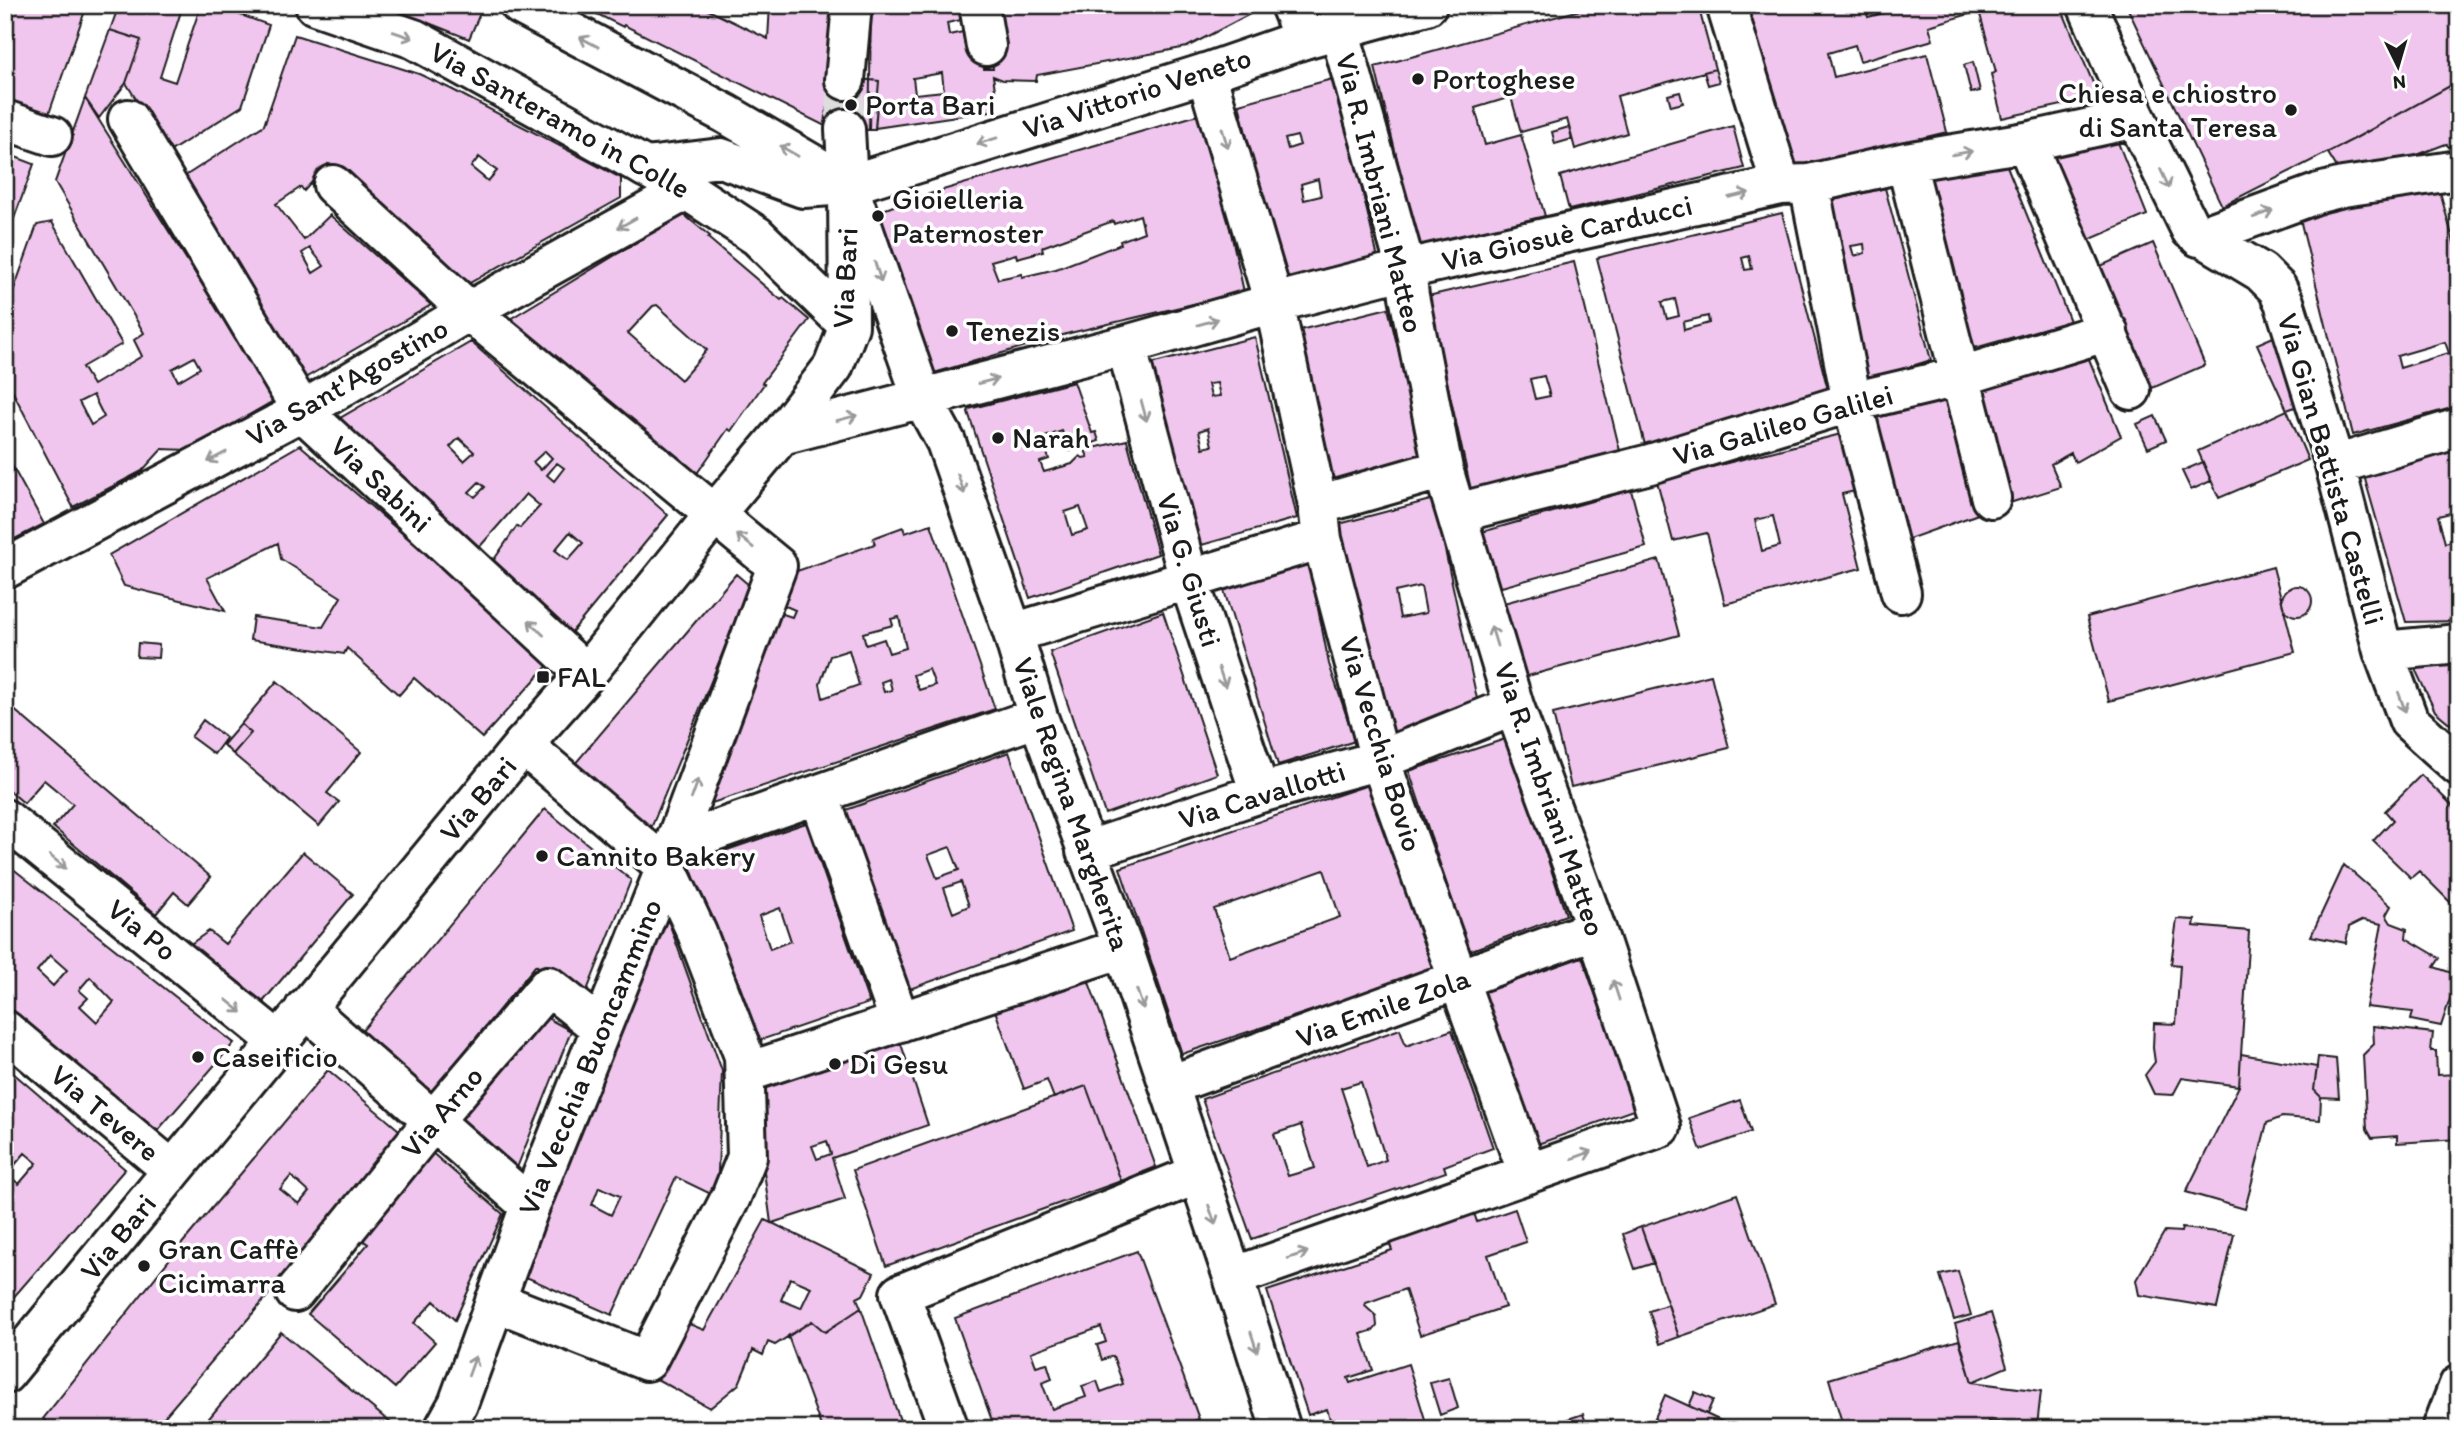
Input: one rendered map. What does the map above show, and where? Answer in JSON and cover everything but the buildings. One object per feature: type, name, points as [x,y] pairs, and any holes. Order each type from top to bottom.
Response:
[{"type":"street","name":"Via Santeramo in Colle","points":[[316,5],[414,39],[687,190],[757,236],[849,326]]},
{"type":"street","points":[[520,5],[726,114],[848,185]]},
{"type":"street","points":[[845,80],[852,5]]},
{"type":"street","points":[[979,5],[986,46]]},
{"type":"street","name":"Via Vittorio Veneto","points":[[645,167],[721,159],[803,188],[848,185],[1206,73],[1311,25],[1427,5]]},
{"type":"street","points":[[1726,5],[1795,185],[1901,593]]},
{"type":"street","name":"Via Gian Battista Castelli","points":[[2087,5],[2136,118],[2191,230],[2261,272],[2277,288],[2288,312],[2335,465],[2383,651],[2409,721],[2459,766]]},
{"type":"street","name":"Via R. Imbriani Matteo","points":[[1233,1277],[1661,1126],[1596,929],[1514,706],[1443,469],[1406,269],[1311,25]]},
{"type":"street","name":"Via Vecchia Bovio","points":[[1206,73],[1274,303],[1320,522],[1380,760],[1528,1174]]},
{"type":"street","name":"Via Giosuè Carducci","points":[[781,435],[1406,269],[1906,162],[2026,142],[2136,118]]},
{"type":"street","name":"Via Sabini","points":[[128,119],[302,411],[586,674]]},
{"type":"street","points":[[5,120],[52,136]]},
{"type":"street","points":[[845,129],[848,185]]},
{"type":"street","points":[[2026,142],[2131,390]]},
{"type":"street","points":[[1906,162],[1991,498]]},
{"type":"street","points":[[2199,237],[2343,187],[2457,176]]},
{"type":"street","points":[[334,184],[469,311],[714,515]]},
{"type":"street","name":"Via Bari","points":[[5,1374],[523,745],[586,674],[781,435],[833,367],[849,326],[848,185]]},
{"type":"street","name":"Viale Regina Margherita","points":[[848,185],[922,398],[946,442],[1013,633],[1038,717],[1170,1085],[1281,1429]]},
{"type":"street","name":"Via Sant'Agostino","points":[[5,569],[302,411],[469,311],[687,190]]},
{"type":"street","name":"Via Galileo Galilei","points":[[1457,513],[1650,464],[1852,401],[1962,376],[2108,331]]},
{"type":"street","name":"Via G. Giusti","points":[[1126,345],[1189,580],[1261,793]]},
{"type":"street","points":[[2335,465],[2459,428]]},
{"type":"street","points":[[1013,633],[1189,580],[1443,469]]},
{"type":"street","name":"Via Vecchia Buoncammino","points":[[444,1429],[458,1404],[530,1206],[670,856],[777,566],[714,515]]},
{"type":"street","points":[[2383,651],[2459,644]]},
{"type":"street","name":"Via Cavallotti","points":[[1086,851],[1261,793],[1380,760],[1514,706]]},
{"type":"street","points":[[670,856],[818,795],[1038,717]]},
{"type":"street","points":[[495,1301],[647,1361],[730,1197],[747,1157],[744,1056],[670,856],[523,745]]},
{"type":"street","points":[[818,795],[900,1022]]},
{"type":"street","name":"Via Po","points":[[7,823],[278,1041]]},
{"type":"street","name":"Via Emile Zola","points":[[1170,1085],[1596,929]]},
{"type":"street","points":[[745,1073],[1122,948]]},
{"type":"street","name":"Via Arno","points":[[295,1292],[433,1121],[548,986],[601,1028]]},
{"type":"street","points":[[305,1008],[530,1206]]},
{"type":"street","name":"Via Tevere","points":[[5,1030],[172,1170]]},
{"type":"street","points":[[949,1429],[900,1294],[1198,1174]]},
{"type":"street","points":[[2442,1429],[2459,1385]]},
{"type":"tunnel","points":[[845,80],[845,129]]},
{"type":"place","name":"Portoghese","points":[[1418,79]]},
{"type":"place","name":"Porta Bari","points":[[851,105]]},
{"type":"place","name":"Chiesa e chiostro di Santa Teresa","points":[[2291,110]]},
{"type":"place","name":"Gioielleria Paternoster","points":[[878,216]]},
{"type":"place","name":"Tenezis","points":[[952,331]]},
{"type":"place","name":"Narah","points":[[998,438]]},
{"type":"place","name":"FAL","points":[[543,677]]},
{"type":"place","name":"Cannito Bakery","points":[[542,856]]},
{"type":"place","name":"Caseificio","points":[[198,1057]]},
{"type":"place","name":"Di Gesu","points":[[835,1064]]},
{"type":"place","name":"Gran Caffè Cicimarra","points":[[144,1266]]}]
